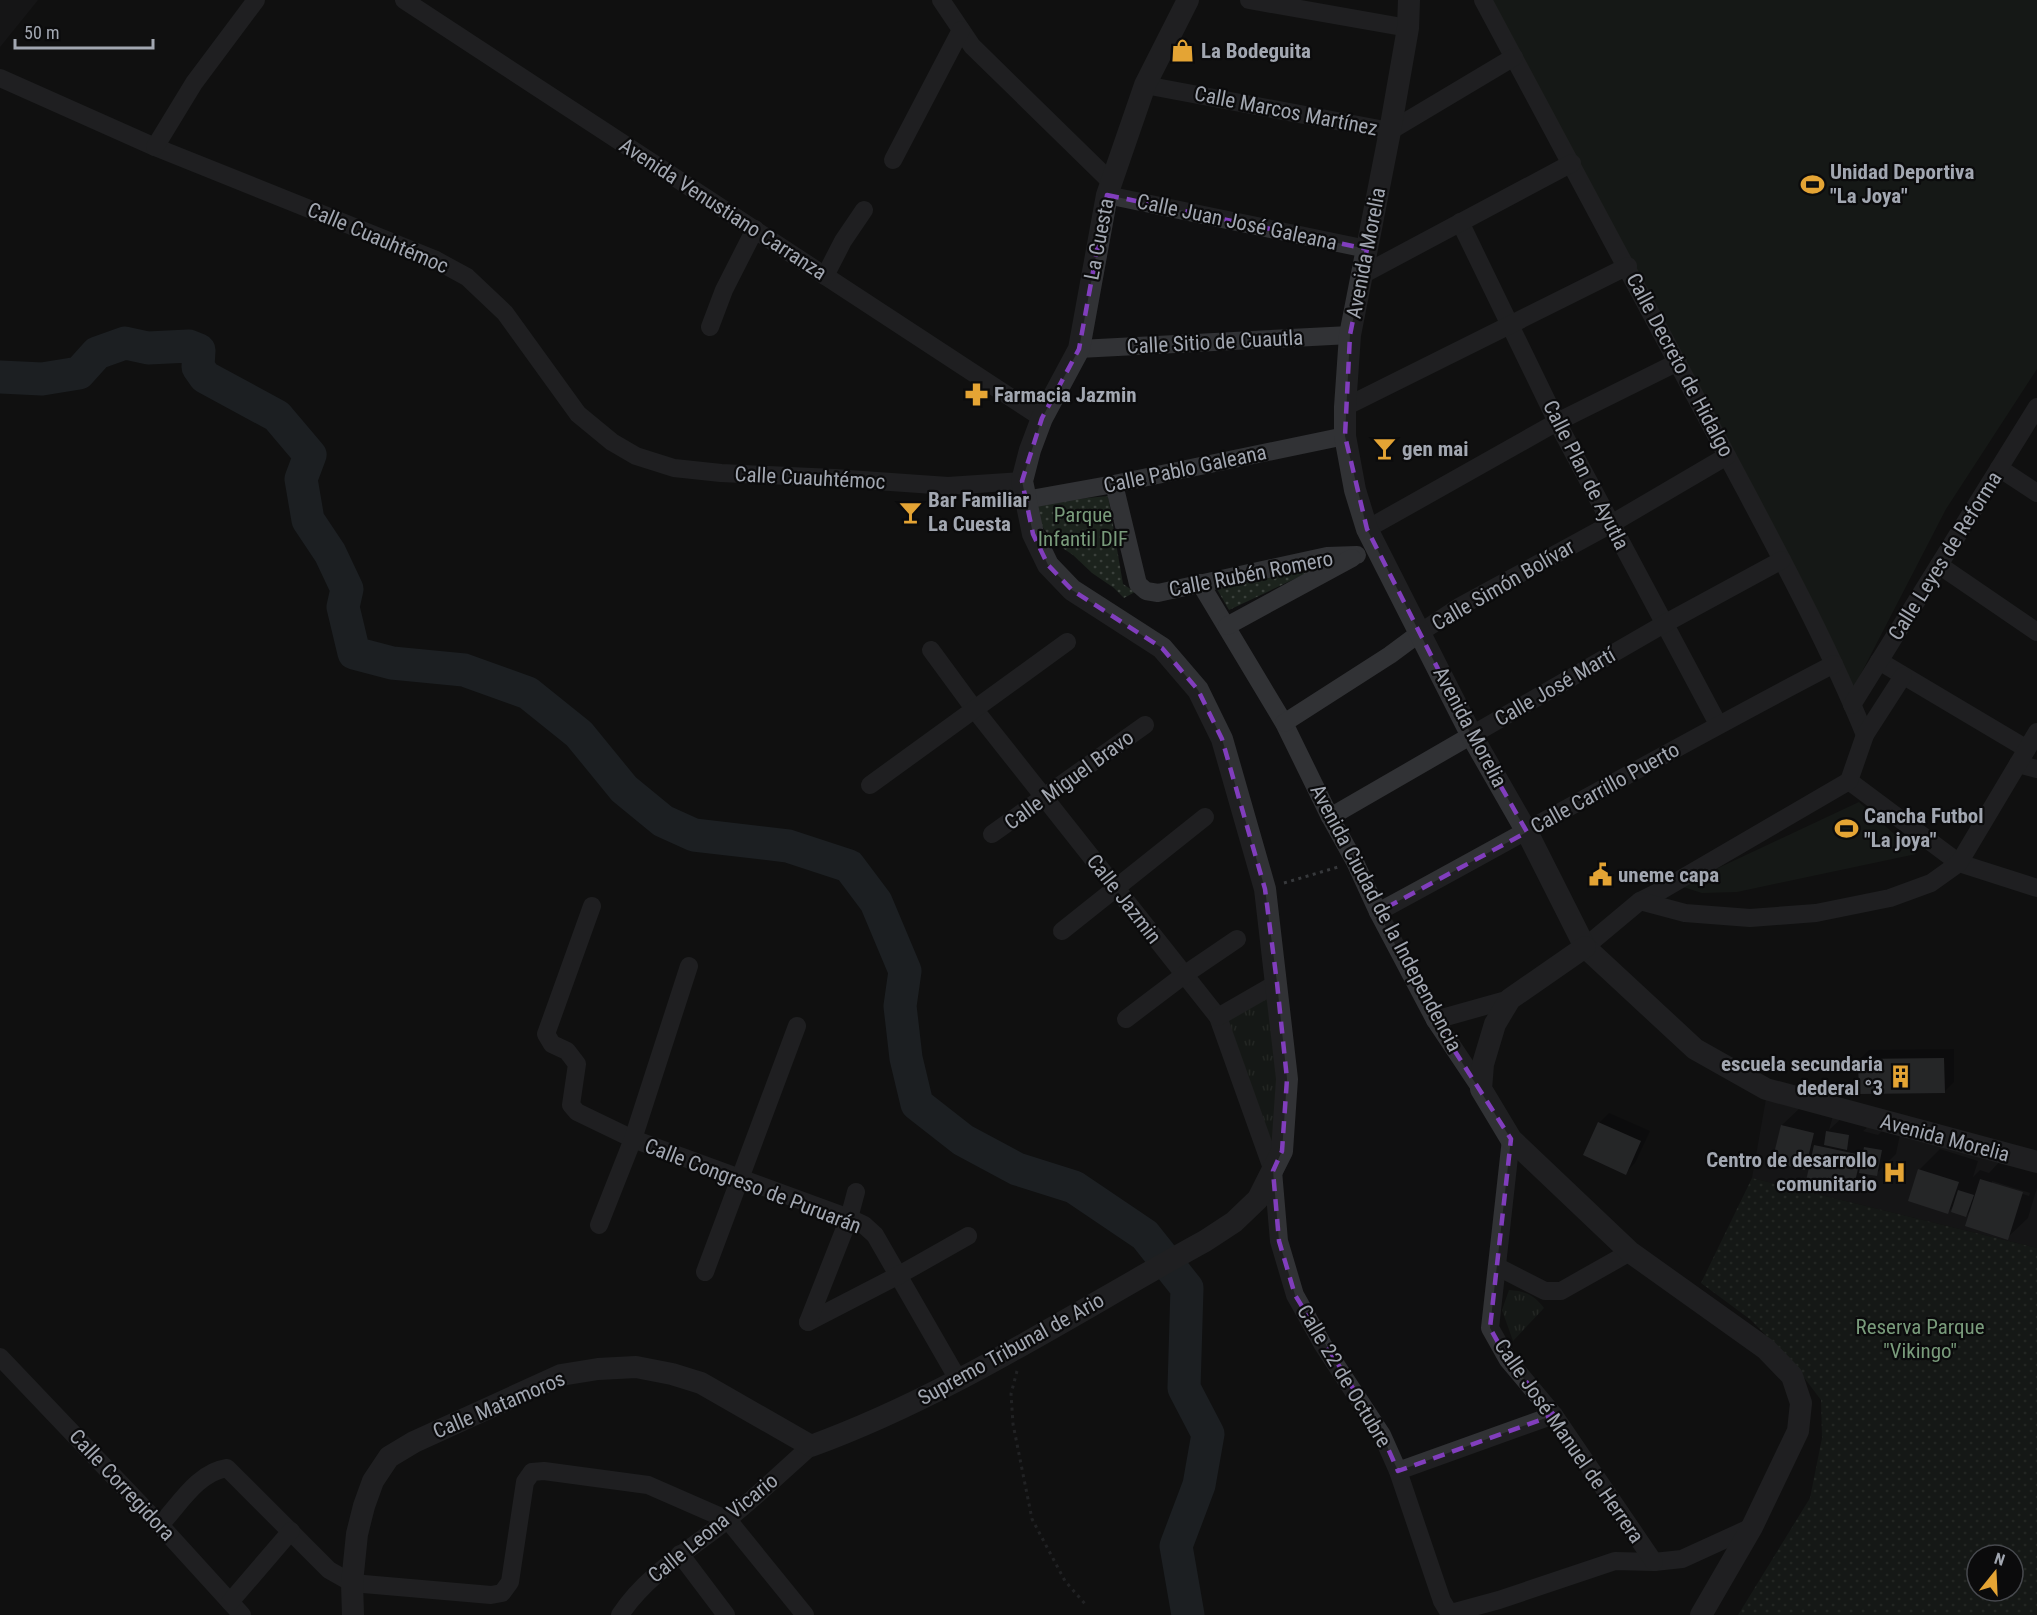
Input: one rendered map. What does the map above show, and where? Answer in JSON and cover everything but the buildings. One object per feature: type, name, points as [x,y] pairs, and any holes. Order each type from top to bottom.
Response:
[{"type":"street","points":[[155,147],[194,83],[256,0]]},
{"type":"street","name":"Avenida Venustiano Carranza","points":[[404,0],[1042,418]]},
{"type":"street","name":"Calle Juan José Galeana","points":[[941,0],[972,46],[1109,189],[1367,249]]},
{"type":"street","name":"La Cuesta","points":[[1024,491],[1030,450],[1042,418],[1079,350],[1109,189],[1145,85],[1188,0]]},
{"type":"street","points":[[1249,0],[1408,28]]},
{"type":"street","name":"Avenida Morelia","points":[[1409,0],[1408,28],[1390,131],[1350,335],[1344,407],[1346,436],[1367,544],[1421,632],[1472,736],[1527,832],[1585,947],[1695,1049],[1766,1089],[2037,1162]]},
{"type":"street","name":"Calle Decreto de Hidalgo","points":[[1483,0],[1628,266],[1782,560],[1834,664],[1865,735]]},
{"type":"street","points":[[892,160],[961,30]]},
{"type":"street","name":"Calle Marcos Martínez","points":[[1145,85],[1390,131],[1514,57]]},
{"type":"street","name":"Calle Cuauhtémoc","points":[[0,78],[155,147],[434,259],[466,277],[505,313],[578,414],[612,442],[636,456],[674,468],[721,473],[1024,491]]},
{"type":"street","points":[[1360,276],[1572,164]]},
{"type":"street","points":[[825,276],[843,242],[864,210]]},
{"type":"street","name":"Calle Plan de Ayutla","points":[[1460,222],[1557,422],[1718,724]]},
{"type":"street","points":[[710,327],[724,290],[755,229]]},
{"type":"street","points":[[1344,407],[1628,266]]},
{"type":"street","name":"Calle Sitio de Cuautla","points":[[1079,350],[1350,335]]},
{"type":"street","points":[[1227,626],[1367,544],[1557,422],[1678,362]]},
{"type":"street","name":"Calle Leyes de Reforma","points":[[1852,705],[2037,407]]},
{"type":"street","name":"Calle Pablo Galeana","points":[[1024,491],[1114,484],[1346,436]]},
{"type":"street","name":"Calle Simón Bolívar","points":[[1284,723],[1390,655],[1459,607],[1611,524],[1727,456]]},
{"type":"street","points":[[1999,468],[2037,494]]},
{"type":"street","name":"Calle Rubén Romero","points":[[1114,484],[1138,584],[1146,591],[1158,593],[1327,556],[1367,544]]},
{"type":"street","name":"Supremo Tribunal de Ario","points":[[811,1446],[849,1432],[959,1381],[1205,1241],[1234,1222],[1258,1199],[1282,1151],[1287,1079],[1265,889],[1222,739],[1198,690],[1162,648],[1072,590],[1048,565],[1033,534],[1024,491]]},
{"type":"street","name":"Calle José Martí","points":[[1330,817],[1664,624],[1782,560]]},
{"type":"street","points":[[1939,565],[2037,632]]},
{"type":"street","name":"Avenida Ciudad de la Independencia","points":[[1200,583],[1284,723],[1378,912],[1435,1020],[1511,1139],[1630,1252],[1766,1350],[1792,1376],[1802,1403],[1798,1431],[1752,1527],[1701,1615]]},
{"type":"street","points":[[870,786],[1067,642]]},
{"type":"street","name":"Calle Jazmin","points":[[931,650],[975,710],[1218,1017],[1274,1171]]},
{"type":"street","points":[[1879,661],[2023,756],[2037,769]]},
{"type":"street","name":"Calle Carrillo Puerto","points":[[1378,912],[1527,832],[1718,724],[1834,664]]},
{"type":"street","name":"Calle Leyes de Reforma","points":[[1849,781],[1865,735],[1903,676]]},
{"type":"street","name":"Calle Miguel Bravo","points":[[992,834],[1145,725]]},
{"type":"street","points":[[1640,901],[1685,913],[1750,918],[1816,913],[1890,898],[1931,884],[1959,863],[2037,732]]},
{"type":"street","points":[[1435,1020],[1510,999],[1585,947],[1640,901],[1849,781],[1959,863],[2037,888]]},
{"type":"street","points":[[1062,931],[1205,817]]},
{"type":"street","name":"Calle Congreso de Puruarán","points":[[592,906],[546,1034],[552,1044],[567,1051],[577,1064],[571,1105],[577,1112],[633,1139],[741,1177],[864,1225],[875,1235],[959,1381]]},
{"type":"street","points":[[1126,1019],[1237,939]]},
{"type":"street","points":[[599,1224],[633,1139],[690,966]]},
{"type":"street","points":[[1218,1017],[1277,982]]},
{"type":"street","points":[[1481,1089],[1483,1064],[1495,1024],[1510,999]]},
{"type":"street","points":[[705,1272],[797,1026]]},
{"type":"street","name":"Calle José Manuel de Herrera","points":[[1511,1139],[1490,1328],[1508,1360],[1554,1415],[1654,1562]]},
{"type":"street","name":"Calle 22 de Octubre","points":[[1274,1171],[1279,1241],[1295,1295],[1323,1344],[1382,1435],[1398,1471],[1442,1601],[1448,1611],[1455,1612],[1502,1608]]},
{"type":"street","points":[[856,1192],[849,1218],[808,1322],[968,1236]]},
{"type":"street","points":[[1498,1267],[1545,1291],[1561,1291],[1630,1252]]},
{"type":"street","name":"Calle Corregidora","points":[[0,1357],[160,1525],[236,1609]]},
{"type":"street","name":"Calle Matamoros","points":[[352,1583],[357,1534],[364,1506],[373,1481],[388,1456],[561,1375],[598,1369],[636,1367],[672,1374],[701,1383],[811,1446]]},
{"type":"street","points":[[1398,1471],[1554,1415]]},
{"type":"street","name":"Calle Leona Vicario","points":[[620,1615],[645,1585],[680,1554],[728,1520],[811,1446]]},
{"type":"street","points":[[160,1525],[204,1476],[215,1470],[226,1468],[329,1570],[352,1583],[491,1595],[502,1593],[510,1582],[525,1482],[532,1472],[543,1471],[648,1485],[728,1520],[805,1615]]},
{"type":"street","points":[[1502,1608],[1615,1561],[1654,1562],[1682,1559],[1752,1527]]},
{"type":"street","points":[[236,1609],[291,1531]]},
{"type":"street","points":[[680,1554],[726,1615]]},
{"type":"street","points":[[352,1583],[353,1615]]},
{"type":"path","points":[[1265,889],[1355,862]]},
{"type":"path","points":[[1018,1368],[1011,1394],[1014,1424],[1032,1519],[1065,1581],[1086,1605]]},
{"type":"highlighted area","points":[[1107,195],[1367,249],[1350,335],[1345,436],[1367,529],[1472,736],[1527,832],[1378,912],[1435,1020],[1511,1139],[1490,1328],[1508,1360],[1554,1415],[1398,1471],[1382,1435],[1295,1295],[1279,1241],[1273,1171],[1282,1151],[1287,1079],[1277,983],[1265,889],[1222,739],[1198,690],[1162,648],[1072,590],[1048,565],[1033,534],[1022,481],[1042,418],[1079,349]]},
{"type":"shaded area","points":[[0,0],[38,0],[0,47]]},
{"type":"shaded area","name":"Centro de desarrollo comunitario","points":[[1766,1099],[2037,1165],[2037,1248],[1752,1178]]},
{"type":"green space","name":"Unidad Deportiva \"La Joya\"","points":[[1490,0],[2037,0],[2037,369],[1946,509],[1852,691]]},
{"type":"green space","name":"Parque Infantil DIF","points":[[1108,496],[1123,584],[1135,592],[1124,598],[1073,555],[1055,543],[1040,524],[1036,503]]},
{"type":"green space","points":[[1341,557],[1229,610],[1214,584]]},
{"type":"green space","name":"Cancha Futbol \"La joya\"","points":[[1859,802],[1916,854],[1737,892],[1702,893],[1680,886]]},
{"type":"green space","points":[[1269,994],[1277,1079],[1272,1148],[1226,1016]]},
{"type":"green space","name":"Reserva Parque \"Vikingo\"","points":[[1752,1178],[2037,1248],[2037,1615],[1738,1615],[1810,1498],[1822,1438],[1821,1400],[1793,1363],[1751,1320],[1701,1283]]},
{"type":"green space","points":[[1509,1290],[1529,1294],[1544,1308],[1513,1341],[1502,1310]]},
{"type":"waterway","points":[[0,377],[42,379],[79,373],[97,353],[125,343],[148,348],[189,346],[199,350],[198,367],[205,377],[277,416],[310,455],[301,479],[308,520],[330,553],[347,589],[343,607],[354,653],[392,663],[464,670],[528,693],[579,734],[624,789],[663,821],[694,835],[788,846],[849,866],[876,902],[905,971],[900,1006],[906,1058],[917,1104],[963,1140],[1017,1169],[1074,1187],[1145,1235],[1187,1288],[1184,1388],[1208,1434],[1199,1485],[1176,1546],[1188,1615]]},
{"type":"place","name":"La Bodeguita","points":[[1183,51]]},
{"type":"place","name":"Unidad Deportiva \"La Joya\"","points":[[1812,184]]},
{"type":"place","name":"Farmacia Jazmin","points":[[976,395]]},
{"type":"place","name":"gen mai","points":[[1384,449]]},
{"type":"place","name":"Bar Familiar La Cuesta","points":[[910,512]]},
{"type":"place","name":"Cancha Futbol \"La joya\"","points":[[1846,828]]},
{"type":"place","name":"uneme capa","points":[[1600,875]]},
{"type":"place","name":"escuela secundaria dederal °3","points":[[1901,1076]]},
{"type":"place","name":"Centro de desarrollo comunitario","points":[[1895,1172]]}]
